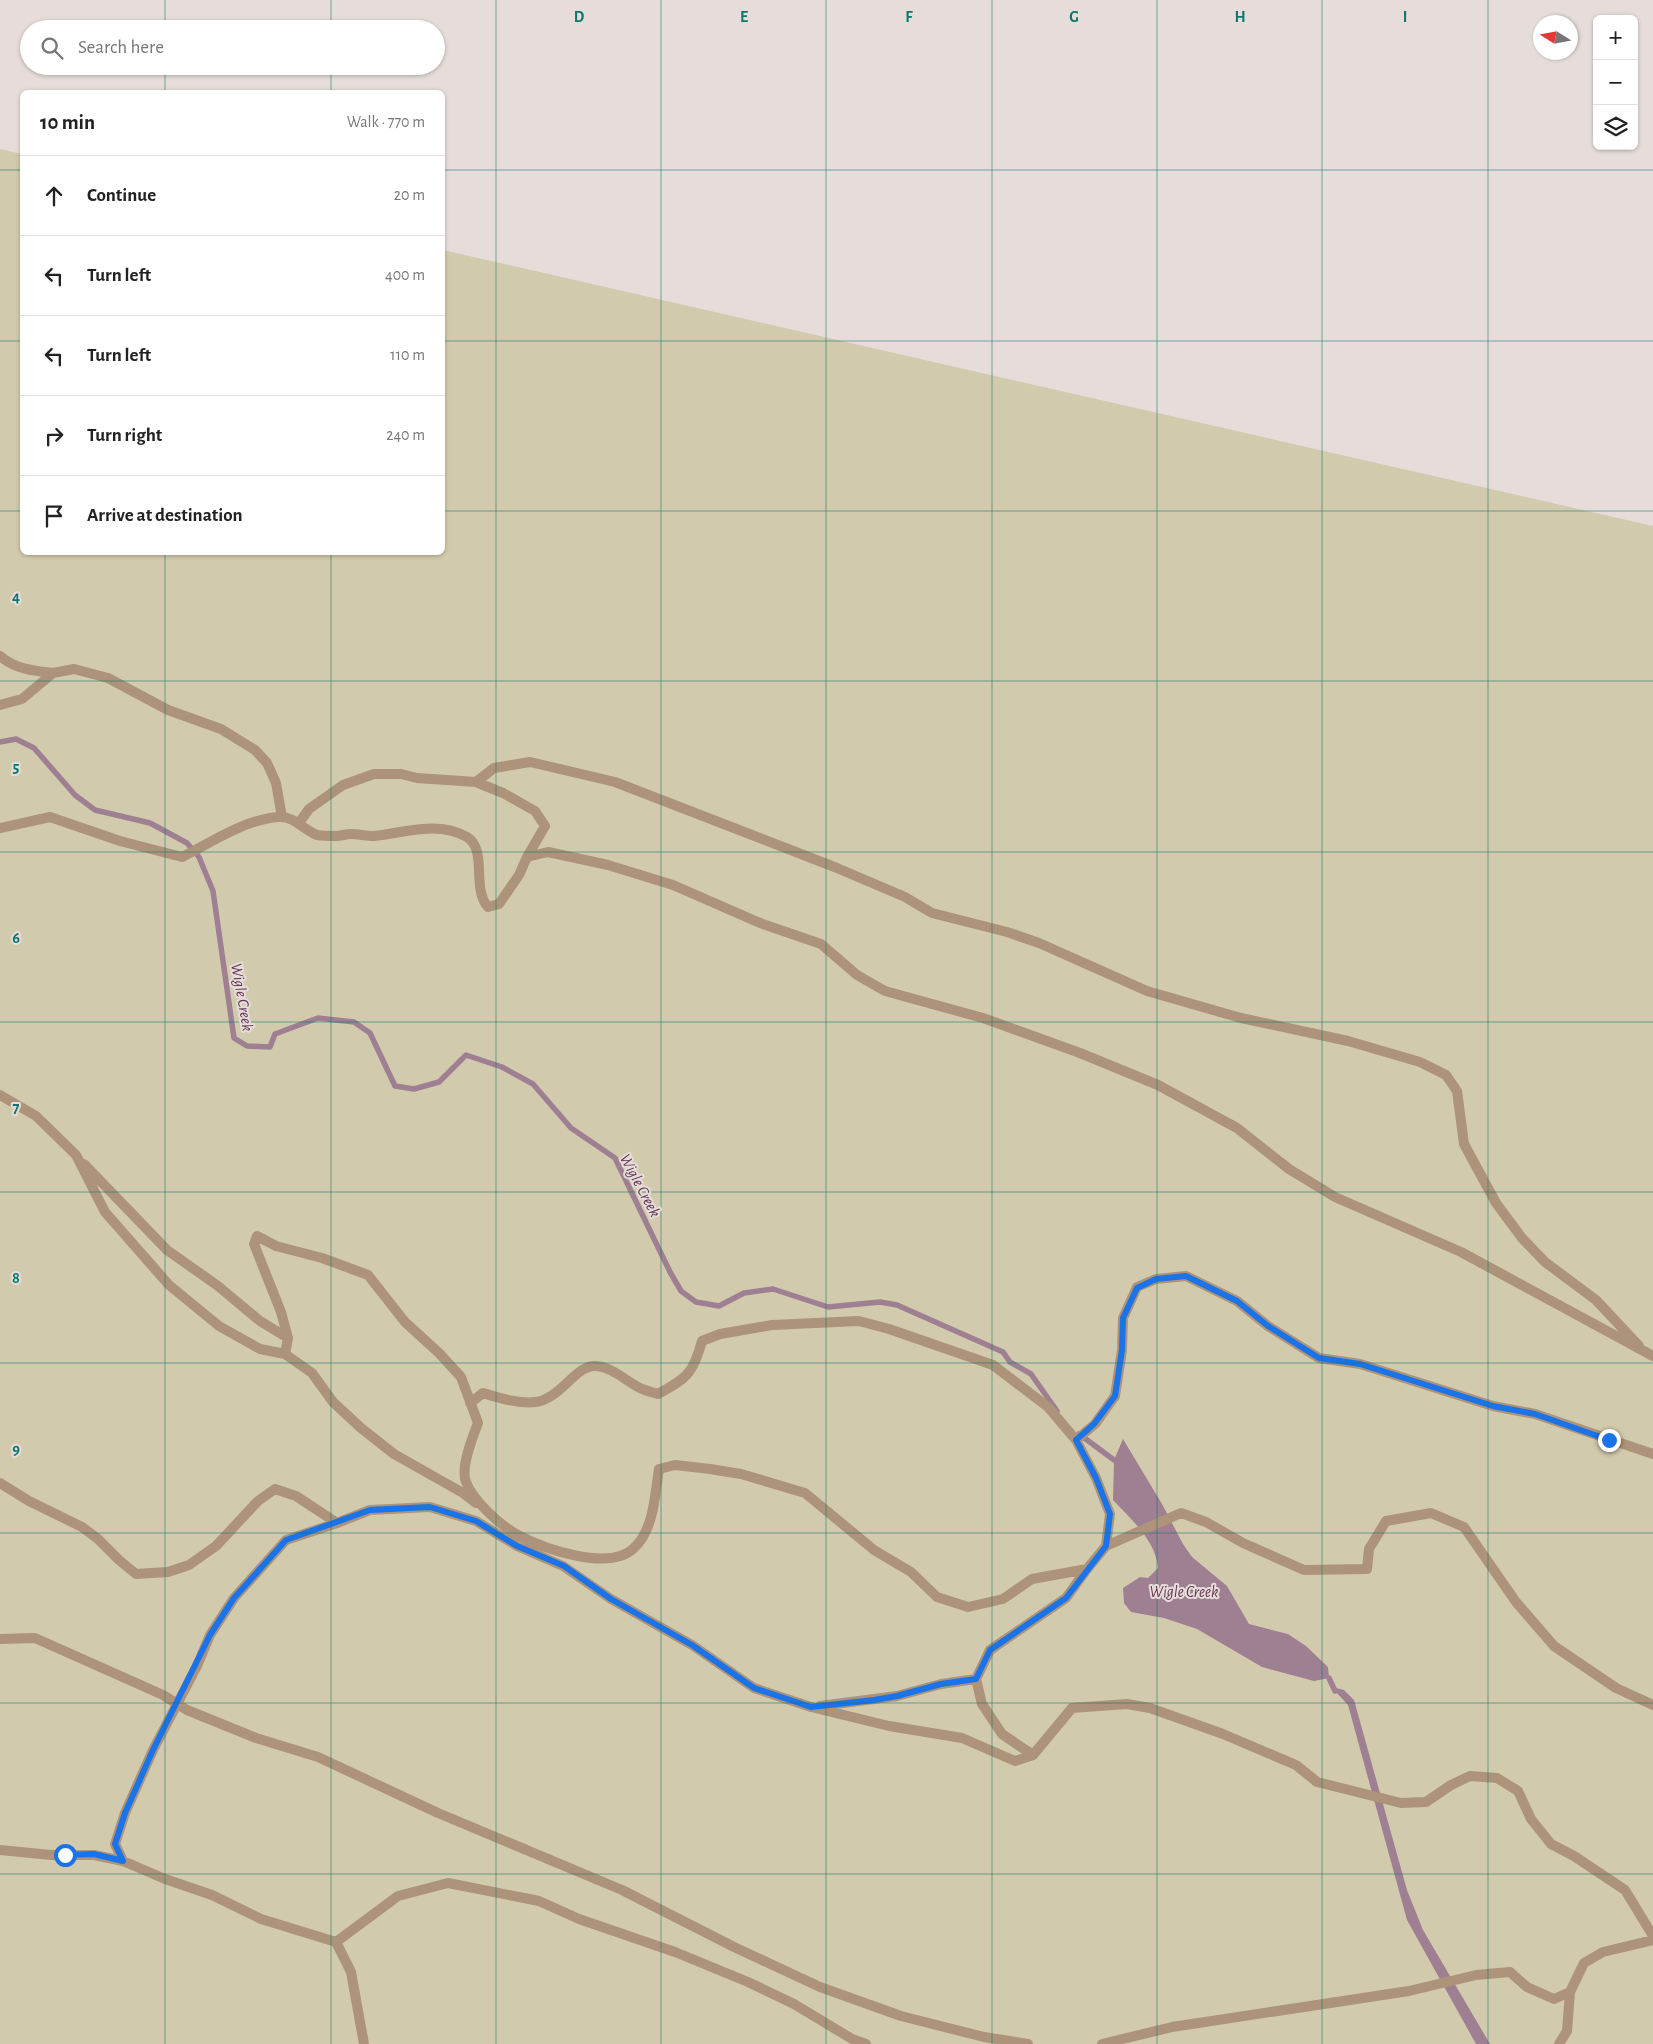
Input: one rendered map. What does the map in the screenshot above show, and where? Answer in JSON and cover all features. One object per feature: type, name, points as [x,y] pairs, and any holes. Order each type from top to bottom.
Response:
[{"type":"lane","points":[[0,656],[10,664],[33,671],[54,673],[74,669],[108,678],[168,710],[221,730],[241,740],[256,750],[267,763],[276,783],[282,817]]},
{"type":"lane","points":[[0,705],[22,698],[54,673]]},
{"type":"lane","points":[[476,782],[494,768],[530,762],[615,782],[838,868],[905,897],[932,913],[1007,932],[1039,943],[1147,991],[1232,1016],[1348,1041],[1420,1062],[1446,1075],[1456,1091],[1464,1144],[1496,1203],[1522,1238],[1546,1262],[1596,1300],[1649,1354]]},
{"type":"lane","points":[[0,828],[50,817],[120,841],[182,857],[241,828],[260,821],[282,817],[299,823],[317,834],[372,836],[409,829],[450,830],[468,838],[478,854],[478,876],[482,900],[488,907],[499,904],[519,875],[545,826],[535,811],[503,792],[476,782],[417,778],[401,774],[374,774],[343,785],[309,809],[299,823]]},
{"type":"lane","points":[[527,857],[548,852],[608,865],[673,885],[760,923],[821,944],[857,975],[885,991],[983,1018],[1080,1053],[1158,1085],[1237,1128],[1289,1169],[1335,1197],[1462,1252],[1649,1354]]},
{"type":"lane","points":[[0,1095],[36,1116],[167,1250],[218,1286],[260,1321],[288,1338]]},
{"type":"lane","points":[[76,1155],[106,1212],[169,1285],[219,1326],[260,1349],[285,1354],[312,1373],[334,1402],[361,1428],[394,1454],[462,1493],[518,1535],[567,1555],[611,1559],[634,1549],[647,1529],[654,1502],[659,1469],[675,1465],[741,1474],[805,1492],[874,1550],[911,1572],[937,1597],[968,1606],[1003,1599],[1032,1579],[1087,1569]]},
{"type":"lane","points":[[285,1354],[288,1338],[281,1312],[254,1244],[257,1236],[276,1246],[322,1258],[368,1275],[405,1322],[439,1353],[461,1377],[478,1423],[468,1449],[465,1481],[485,1510]]},
{"type":"lane","points":[[1076,1440],[1094,1424],[1115,1396],[1122,1350],[1123,1318],[1137,1288],[1156,1279],[1186,1276],[1237,1301],[1268,1326],[1319,1358],[1360,1364],[1493,1406],[1535,1414],[1653,1454]]},
{"type":"lane","points":[[470,1403],[482,1393],[506,1400],[536,1402],[561,1390],[578,1371],[595,1365],[619,1374],[641,1389],[658,1394],[685,1379],[696,1362],[702,1341],[720,1334],[772,1325],[859,1321],[889,1329],[993,1365],[1048,1407],[1076,1440],[1096,1478],[1110,1514],[1106,1546]]},
{"type":"lane","points":[[0,1483],[29,1501],[82,1527],[136,1574],[168,1572],[189,1565],[216,1546],[258,1501],[275,1489],[296,1496],[337,1523]]},
{"type":"lane","points":[[123,1861],[115,1844],[125,1813],[176,1703],[220,1620],[234,1598],[258,1570],[286,1540],[370,1510],[430,1507],[476,1521],[517,1546],[564,1566],[611,1599],[692,1645],[754,1688],[811,1707],[889,1726],[962,1738],[1015,1761],[1033,1755],[1072,1708],[1128,1704],[1150,1708],[1223,1734],[1296,1765],[1317,1782],[1401,1803],[1426,1802],[1451,1785],[1470,1776],[1497,1778],[1518,1791],[1531,1819],[1551,1844],[1574,1856],[1625,1890],[1653,1938],[1603,1952],[1584,1963],[1570,1992],[1567,2031],[1559,2044]]},
{"type":"lane","points":[[1033,1755],[1002,1734],[982,1704],[976,1679],[990,1650],[1066,1598],[1106,1546],[1181,1513],[1206,1522],[1244,1543],[1304,1570],[1367,1569],[1369,1549],[1386,1521],[1431,1513],[1464,1527],[1516,1602],[1554,1646],[1616,1688],[1653,1705]]},
{"type":"lane","points":[[0,1639],[35,1638],[163,1695],[187,1710],[256,1738],[318,1757],[438,1813],[622,1890],[734,1947],[820,1987],[901,2016],[984,2036],[1028,2044]]},
{"type":"lane","points":[[811,1707],[874,1700],[941,1684],[976,1679]]},
{"type":"lane","points":[[0,1850],[51,1855],[94,1854],[123,1861],[165,1879],[212,1895],[261,1919],[336,1942],[351,1972],[364,2044]]},
{"type":"lane","points":[[336,1942],[398,1896],[448,1884],[539,1901],[579,1919],[675,1952],[756,1985],[794,2004],[852,2039],[866,2044]]},
{"type":"lane","points":[[1102,2044],[1172,2026],[1409,1991],[1476,1975],[1510,1972],[1527,1987],[1554,1999],[1570,1992]]},
{"type":"shaded area","points":[[0,149],[20,154],[20,555],[445,555],[445,250],[1653,526],[1653,2044],[0,2044]]},
{"type":"water","name":"Wigle Creek","points":[[1123,1439],[1162,1504],[1183,1544],[1192,1557],[1227,1586],[1249,1624],[1288,1634],[1306,1646],[1328,1667],[1329,1678],[1314,1681],[1262,1667],[1197,1629],[1164,1618],[1131,1612],[1124,1603],[1123,1588],[1140,1577],[1148,1578],[1158,1568],[1153,1549],[1148,1540],[1113,1500],[1114,1460]]},
{"type":"water","points":[[1336,1688],[1344,1690],[1354,1700],[1407,1890],[1423,1930],[1490,2044],[1476,2044],[1407,1920],[1348,1705],[1335,1691]]},
{"type":"waterway","name":"Wigle Creek","points":[[0,742],[16,739],[34,748],[75,795],[95,810],[150,823],[187,843],[199,857],[213,891],[234,1038],[247,1046],[270,1047],[275,1034],[318,1018],[354,1022],[370,1033],[395,1086],[414,1089],[439,1082],[466,1055],[502,1067],[533,1084],[571,1128],[615,1158],[670,1272],[681,1291],[696,1302],[719,1306],[744,1293],[773,1289],[828,1307],[880,1302],[897,1305],[1003,1352],[1010,1362],[1031,1374],[1057,1411]]},
{"type":"waterway","name":"Wigle Creek","points":[[1079,1434],[1114,1460]]},
{"type":"waterway","name":"Wigle Creek","points":[[1329,1678],[1335,1691]]},
{"type":"route","points":[[65,1855],[94,1854],[123,1861],[115,1844],[125,1813],[153,1750],[197,1666],[210,1635],[234,1598],[286,1540],[370,1510],[430,1507],[476,1521],[517,1546],[564,1566],[611,1599],[692,1645],[754,1688],[811,1707],[874,1700],[941,1684],[976,1679],[990,1650],[1066,1598],[1106,1546],[1110,1514],[1096,1478],[1076,1440],[1094,1424],[1115,1396],[1122,1350],[1123,1318],[1137,1288],[1156,1279],[1186,1276],[1237,1301],[1268,1326],[1319,1358],[1360,1364],[1493,1406],[1535,1414],[1609,1440]]}]
